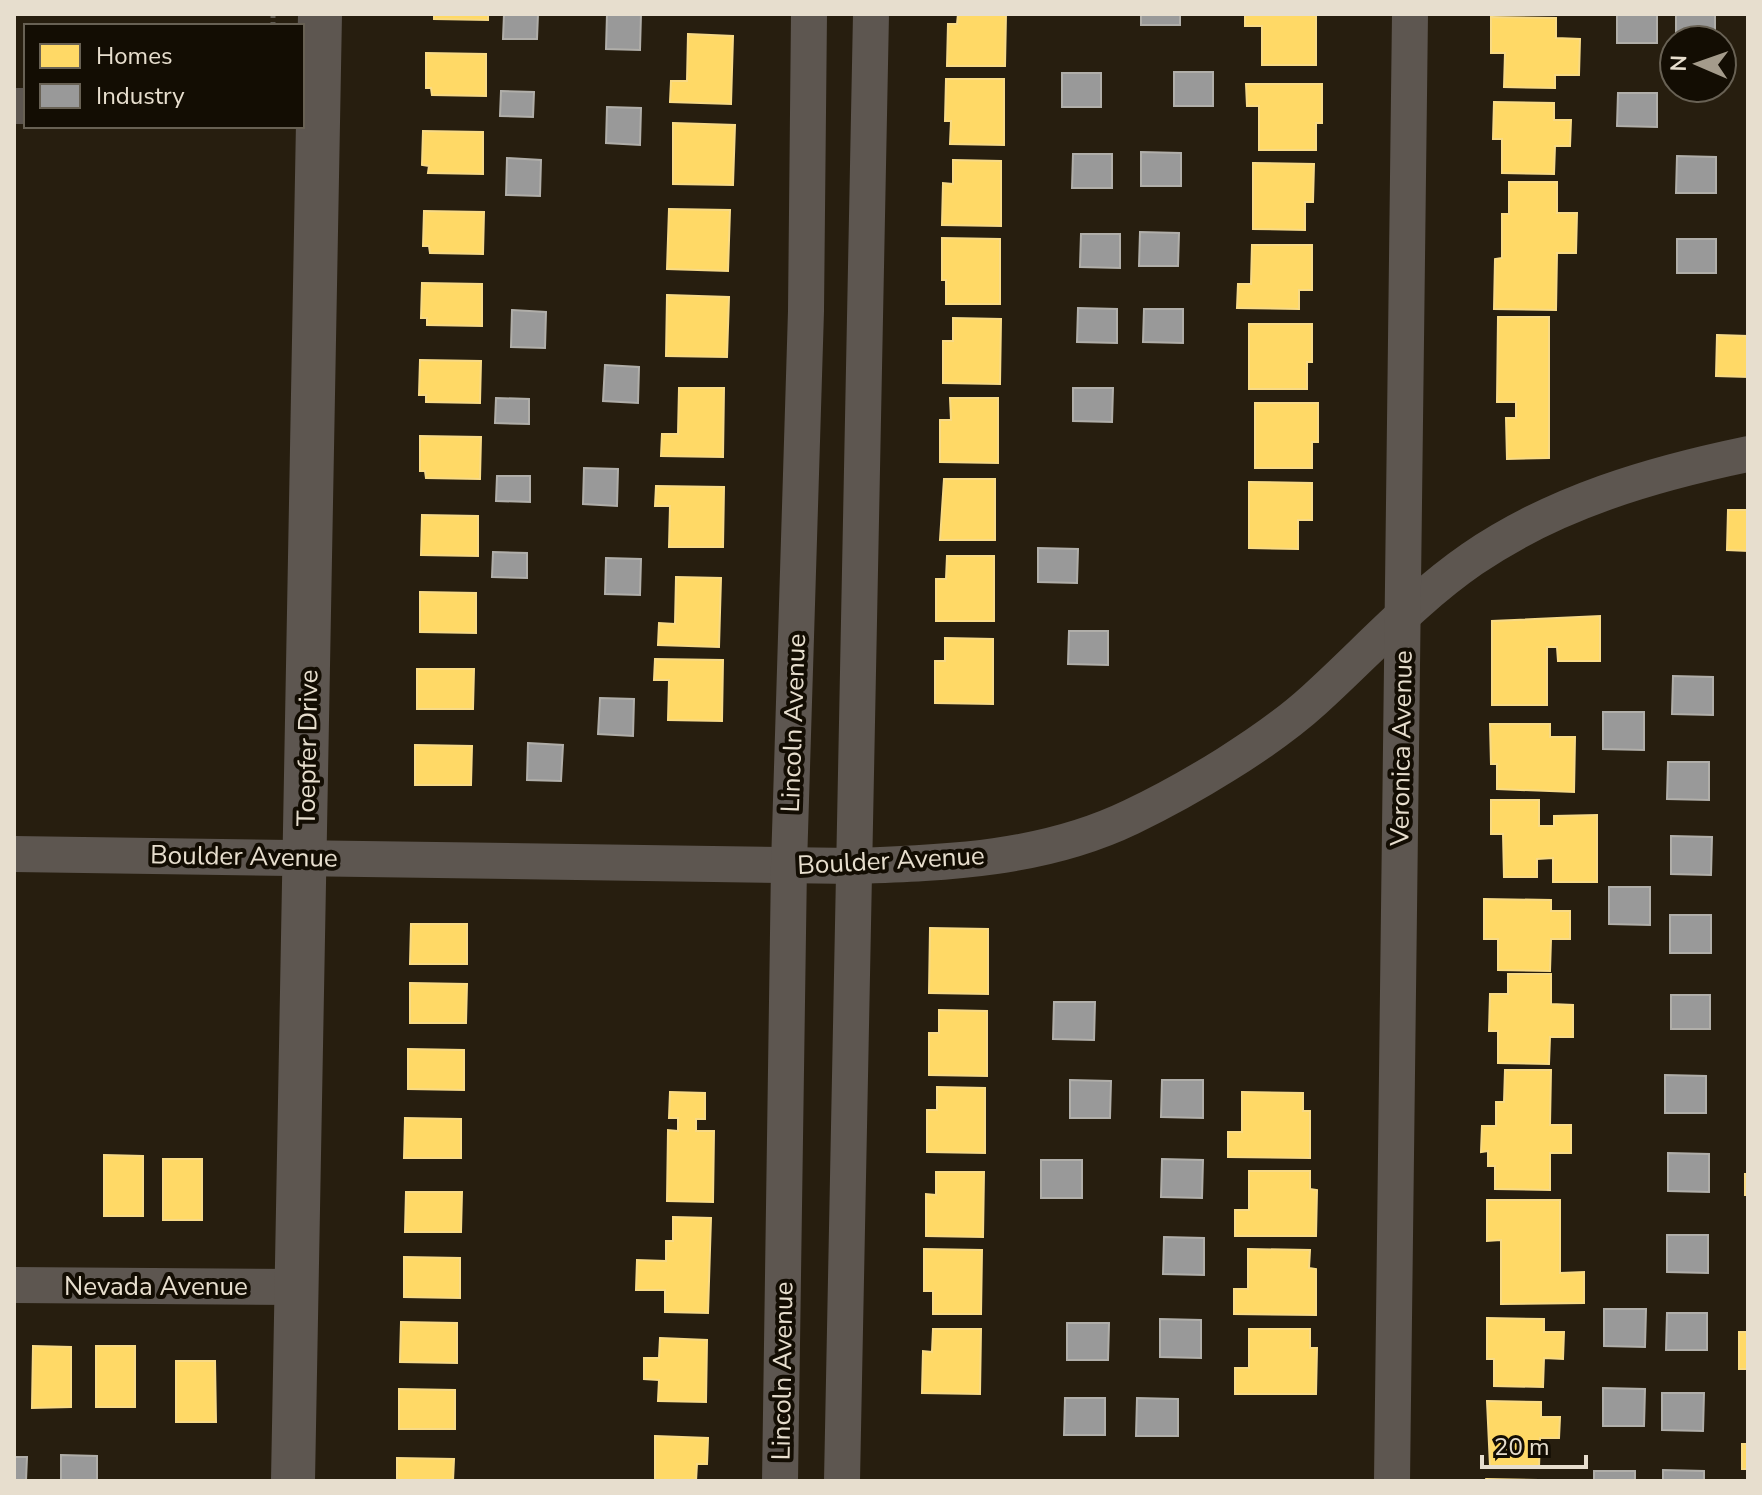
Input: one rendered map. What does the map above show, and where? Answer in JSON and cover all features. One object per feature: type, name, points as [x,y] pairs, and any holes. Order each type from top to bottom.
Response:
[{"type":"street","name":"Toepfer Drive","points":[[293,1481],[305,856],[310,108],[320,14]]},
{"type":"street","name":"Lincoln Avenue","points":[[780,1481],[789,865],[806,311],[809,14]]},
{"type":"street","points":[[842,1481],[871,14]]},
{"type":"street","name":"Veronica Avenue","points":[[1392,1481],[1410,14]]},
{"type":"street","name":"Boulder Avenue","points":[[14,854],[853,866],[955,863],[1056,846],[1130,818],[1210,774],[1312,702],[1403,614],[1476,556],[1564,508],[1657,473],[1748,454]]},
{"type":"street","name":"Nevada Avenue","points":[[14,1285],[297,1287]]},
{"type":"building: Homes","points":[[434,14],[488,14],[488,20],[434,19]]},
{"type":"building: Homes","points":[[958,14],[1006,14],[1005,66],[947,66],[948,24],[957,24]]},
{"type":"building: Homes","points":[[1245,14],[1316,14],[1316,65],[1262,65],[1262,26],[1245,26]]},
{"type":"building: Homes","points":[[1491,17],[1556,18],[1556,38],[1580,39],[1579,75],[1555,75],[1555,88],[1504,87],[1505,53],[1491,53]]},
{"type":"building: Homes","points":[[688,34],[733,36],[731,104],[670,102],[671,81],[687,81]]},
{"type":"building: Homes","points":[[426,53],[486,54],[486,96],[432,95],[431,88],[426,88]]},
{"type":"building: Homes","points":[[946,79],[1004,79],[1004,145],[950,144],[951,121],[945,121]]},
{"type":"building: Homes","points":[[1246,84],[1322,84],[1322,123],[1316,123],[1316,150],[1259,150],[1259,106],[1247,106]]},
{"type":"building: Homes","points":[[1494,102],[1554,103],[1554,120],[1571,120],[1570,146],[1555,146],[1554,174],[1502,173],[1502,139],[1493,139]]},
{"type":"building: Homes","points":[[673,123],[735,125],[733,185],[673,184]]},
{"type":"building: Homes","points":[[423,131],[483,132],[483,174],[428,173],[429,166],[422,165]]},
{"type":"building: Homes","points":[[953,160],[1001,161],[1001,226],[942,225],[943,183],[953,184]]},
{"type":"building: Homes","points":[[1253,163],[1314,164],[1313,202],[1305,202],[1305,230],[1253,229]]},
{"type":"building: Homes","points":[[1509,182],[1557,182],[1557,213],[1577,213],[1576,253],[1557,253],[1556,310],[1494,309],[1495,259],[1502,258],[1502,214],[1509,214]]},
{"type":"building: Homes","points":[[669,209],[730,210],[728,271],[667,269]]},
{"type":"building: Homes","points":[[424,211],[484,212],[483,254],[430,253],[429,246],[423,246]]},
{"type":"building: Homes","points":[[942,238],[1000,239],[1000,304],[946,304],[946,280],[942,280]]},
{"type":"building: Homes","points":[[1252,245],[1312,245],[1312,290],[1299,290],[1299,309],[1237,308],[1238,284],[1251,284]]},
{"type":"building: Homes","points":[[422,283],[482,284],[482,326],[427,325],[427,318],[421,318]]},
{"type":"building: Homes","points":[[667,295],[729,297],[727,357],[666,356]]},
{"type":"building: Homes","points":[[1498,317],[1549,317],[1549,458],[1507,459],[1506,418],[1516,418],[1516,402],[1497,402]]},
{"type":"building: Homes","points":[[953,318],[1001,319],[1000,384],[943,383],[943,341],[953,341]]},
{"type":"building: Homes","points":[[1249,324],[1312,324],[1312,362],[1307,362],[1307,389],[1249,389]]},
{"type":"building: Homes","points":[[1717,335],[1748,336],[1748,377],[1716,376]]},
{"type":"building: Homes","points":[[420,360],[481,361],[480,403],[426,402],[426,395],[419,395]]},
{"type":"building: Homes","points":[[679,388],[724,388],[723,457],[661,456],[662,434],[678,434]]},
{"type":"building: Homes","points":[[950,398],[998,398],[998,463],[940,462],[940,420],[951,420]]},
{"type":"building: Homes","points":[[1255,403],[1318,403],[1318,442],[1312,442],[1312,468],[1255,468]]},
{"type":"building: Homes","points":[[420,436],[481,437],[480,479],[426,478],[425,471],[420,471]]},
{"type":"building: Homes","points":[[944,479],[995,479],[995,540],[940,540]]},
{"type":"building: Homes","points":[[1249,482],[1312,483],[1312,520],[1298,520],[1298,549],[1249,548]]},
{"type":"building: Homes","points":[[656,486],[724,487],[723,547],[669,547],[670,506],[655,506]]},
{"type":"building: Homes","points":[[1728,510],[1748,510],[1748,551],[1727,550]]},
{"type":"building: Homes","points":[[422,515],[478,516],[478,556],[421,555]]},
{"type":"building: Homes","points":[[947,556],[994,556],[994,621],[936,621],[936,579],[946,579]]},
{"type":"building: Homes","points":[[676,577],[721,578],[719,647],[658,645],[659,623],[675,624]]},
{"type":"building: Homes","points":[[420,592],[476,593],[476,633],[420,632]]},
{"type":"building: Homes","points":[[1600,616],[1600,661],[1558,661],[1557,647],[1547,647],[1547,705],[1492,705],[1492,621]]},
{"type":"building: Homes","points":[[945,638],[993,639],[993,704],[935,703],[935,661],[945,661]]},
{"type":"building: Homes","points":[[655,659],[723,660],[722,721],[668,720],[669,680],[654,680]]},
{"type":"building: Homes","points":[[417,669],[474,669],[473,709],[417,709]]},
{"type":"building: Homes","points":[[1490,724],[1550,724],[1550,737],[1575,737],[1574,792],[1497,789],[1497,764],[1491,764]]},
{"type":"building: Homes","points":[[415,745],[472,746],[471,785],[415,785]]},
{"type":"building: Homes","points":[[1491,800],[1539,800],[1539,826],[1554,826],[1554,816],[1597,815],[1597,882],[1553,882],[1553,858],[1537,859],[1537,877],[1504,877],[1503,834],[1491,834]]},
{"type":"building: Homes","points":[[1484,899],[1551,900],[1551,911],[1570,911],[1570,939],[1551,939],[1550,971],[1498,970],[1498,939],[1484,939]]},
{"type":"building: Homes","points":[[411,924],[467,924],[467,964],[410,964]]},
{"type":"building: Homes","points":[[930,928],[988,929],[988,994],[929,993]]},
{"type":"building: Homes","points":[[1508,974],[1551,974],[1551,1004],[1573,1005],[1573,1037],[1550,1037],[1549,1064],[1498,1063],[1498,1031],[1489,1031],[1490,994],[1508,994]]},
{"type":"building: Homes","points":[[410,983],[467,984],[466,1023],[410,1023]]},
{"type":"building: Homes","points":[[939,1010],[987,1011],[987,1076],[929,1075],[929,1033],[939,1033]]},
{"type":"building: Homes","points":[[408,1049],[464,1050],[464,1090],[408,1089]]},
{"type":"building: Homes","points":[[1505,1070],[1551,1070],[1550,1125],[1571,1125],[1571,1153],[1550,1153],[1550,1190],[1495,1189],[1495,1166],[1488,1166],[1488,1151],[1481,1152],[1482,1126],[1496,1126],[1496,1102],[1504,1102]]},
{"type":"building: Homes","points":[[937,1087],[985,1088],[985,1153],[927,1152],[927,1110],[937,1110]]},
{"type":"building: Homes","points":[[670,1092],[705,1093],[705,1119],[696,1119],[696,1131],[714,1131],[713,1202],[667,1201],[668,1130],[678,1131],[678,1118],[669,1118]]},
{"type":"building: Homes","points":[[1242,1092],[1303,1093],[1303,1111],[1310,1111],[1310,1158],[1228,1157],[1228,1132],[1242,1132]]},
{"type":"building: Homes","points":[[405,1118],[461,1119],[461,1158],[404,1158]]},
{"type":"building: Homes","points":[[104,1155],[143,1156],[143,1216],[104,1216]]},
{"type":"building: Homes","points":[[163,1159],[202,1159],[202,1220],[163,1220]]},
{"type":"building: Homes","points":[[1249,1171],[1310,1171],[1310,1189],[1317,1190],[1316,1236],[1235,1236],[1235,1210],[1249,1210]]},
{"type":"building: Homes","points":[[936,1172],[984,1172],[983,1237],[926,1236],[926,1194],[936,1195]]},
{"type":"building: Homes","points":[[1745,1174],[1748,1174],[1748,1195],[1745,1195]]},
{"type":"building: Homes","points":[[406,1192],[462,1192],[461,1232],[405,1232]]},
{"type":"building: Homes","points":[[1487,1200],[1560,1200],[1560,1273],[1584,1272],[1584,1303],[1501,1304],[1501,1240],[1487,1241]]},
{"type":"building: Homes","points":[[673,1217],[711,1218],[708,1313],[665,1312],[665,1290],[636,1290],[637,1260],[666,1261],[666,1241],[673,1241]]},
{"type":"building: Homes","points":[[924,1249],[982,1250],[981,1314],[933,1314],[933,1291],[924,1291]]},
{"type":"building: Homes","points":[[1248,1249],[1310,1250],[1309,1268],[1316,1269],[1316,1315],[1234,1314],[1234,1289],[1248,1289]]},
{"type":"building: Homes","points":[[404,1257],[460,1258],[460,1298],[404,1297]]},
{"type":"building: Homes","points":[[1487,1318],[1544,1319],[1544,1332],[1564,1332],[1563,1359],[1544,1358],[1543,1387],[1494,1386],[1494,1359],[1487,1359]]},
{"type":"building: Homes","points":[[401,1322],[457,1323],[457,1363],[400,1362]]},
{"type":"building: Homes","points":[[933,1329],[981,1329],[980,1394],[922,1393],[923,1351],[932,1352]]},
{"type":"building: Homes","points":[[1249,1329],[1310,1329],[1310,1348],[1317,1348],[1316,1394],[1235,1394],[1235,1368],[1249,1368]]},
{"type":"building: Homes","points":[[1739,1332],[1748,1332],[1748,1369],[1739,1369]]},
{"type":"building: Homes","points":[[660,1338],[707,1340],[706,1402],[658,1401],[659,1380],[644,1379],[644,1358],[659,1358]]},
{"type":"building: Homes","points":[[33,1346],[71,1347],[71,1407],[32,1408]]},
{"type":"building: Homes","points":[[96,1346],[135,1346],[135,1407],[96,1407]]},
{"type":"building: Homes","points":[[176,1361],[215,1361],[216,1422],[176,1422]]},
{"type":"building: Homes","points":[[399,1389],[455,1390],[455,1429],[399,1429]]},
{"type":"building: Homes","points":[[1487,1401],[1541,1402],[1541,1417],[1560,1417],[1559,1438],[1540,1438],[1539,1467],[1490,1466]]},
{"type":"building: Homes","points":[[655,1436],[708,1438],[707,1464],[697,1464],[696,1481],[655,1481]]},
{"type":"building: Homes","points":[[1742,1444],[1748,1444],[1748,1469],[1742,1469]]},
{"type":"building: Homes","points":[[397,1458],[454,1459],[453,1481],[397,1481]]},
{"type":"building: Homes","points":[[1486,1479],[1539,1480],[1485,1481]]},
{"type":"building: Industry","points":[[504,14],[538,14],[537,39],[503,39]]},
{"type":"building: Industry","points":[[607,14],[641,14],[640,50],[606,49]]},
{"type":"building: Industry","points":[[1141,14],[1180,14],[1180,25],[1141,25]]},
{"type":"building: Industry","points":[[1617,14],[1657,14],[1657,43],[1617,43]]},
{"type":"building: Industry","points":[[1676,14],[1715,14],[1715,24],[1676,24]]},
{"type":"building: Industry","points":[[1174,72],[1213,72],[1213,106],[1174,106]]},
{"type":"building: Industry","points":[[1062,73],[1101,73],[1101,107],[1062,107]]},
{"type":"building: Industry","points":[[501,91],[534,92],[533,117],[500,116]]},
{"type":"building: Industry","points":[[1618,93],[1657,93],[1657,127],[1617,126]]},
{"type":"building: Industry","points":[[607,107],[641,108],[640,145],[606,143]]},
{"type":"building: Industry","points":[[1141,152],[1181,153],[1181,186],[1141,186]]},
{"type":"building: Industry","points":[[1073,154],[1112,154],[1112,188],[1072,188]]},
{"type":"building: Industry","points":[[1677,156],[1716,157],[1716,193],[1676,193]]},
{"type":"building: Industry","points":[[507,158],[541,160],[540,196],[506,195]]},
{"type":"building: Industry","points":[[1140,232],[1179,233],[1178,266],[1139,266]]},
{"type":"building: Industry","points":[[1081,234],[1120,234],[1120,268],[1080,267]]},
{"type":"building: Industry","points":[[1677,239],[1716,239],[1716,273],[1677,273]]},
{"type":"building: Industry","points":[[1078,308],[1117,309],[1117,343],[1077,342]]},
{"type":"building: Industry","points":[[1144,309],[1183,309],[1183,343],[1143,342]]},
{"type":"building: Industry","points":[[512,310],[546,312],[545,348],[511,347]]},
{"type":"building: Industry","points":[[605,365],[639,367],[638,403],[603,401]]},
{"type":"building: Industry","points":[[1073,388],[1113,388],[1112,422],[1073,421]]},
{"type":"building: Industry","points":[[496,398],[529,399],[529,424],[495,423]]},
{"type":"building: Industry","points":[[584,468],[618,469],[617,506],[583,504]]},
{"type":"building: Industry","points":[[497,476],[530,476],[530,502],[496,501]]},
{"type":"building: Industry","points":[[1038,548],[1078,549],[1077,583],[1038,582]]},
{"type":"building: Industry","points":[[493,552],[527,553],[527,578],[492,577]]},
{"type":"building: Industry","points":[[606,558],[641,559],[640,595],[605,594]]},
{"type":"building: Industry","points":[[1069,631],[1108,631],[1108,665],[1068,664]]},
{"type":"building: Industry","points":[[1673,676],[1713,677],[1713,715],[1672,714]]},
{"type":"building: Industry","points":[[600,698],[634,699],[633,736],[598,734]]},
{"type":"building: Industry","points":[[1603,712],[1644,712],[1644,750],[1603,749]]},
{"type":"building: Industry","points":[[528,743],[563,745],[561,781],[527,780]]},
{"type":"building: Industry","points":[[1668,762],[1709,762],[1709,800],[1667,799]]},
{"type":"building: Industry","points":[[1671,836],[1712,837],[1711,875],[1671,874]]},
{"type":"building: Industry","points":[[1609,887],[1650,887],[1650,925],[1609,924]]},
{"type":"building: Industry","points":[[1670,915],[1711,915],[1711,953],[1670,953]]},
{"type":"building: Industry","points":[[1671,995],[1710,995],[1710,1029],[1671,1029]]},
{"type":"building: Industry","points":[[1054,1002],[1095,1002],[1094,1040],[1053,1039]]},
{"type":"building: Industry","points":[[1665,1075],[1706,1076],[1706,1113],[1665,1113]]},
{"type":"building: Industry","points":[[1070,1080],[1111,1081],[1110,1118],[1070,1118]]},
{"type":"building: Industry","points":[[1162,1080],[1203,1080],[1203,1118],[1161,1117]]},
{"type":"building: Industry","points":[[1668,1153],[1709,1154],[1709,1192],[1668,1191]]},
{"type":"building: Industry","points":[[1162,1159],[1203,1160],[1202,1198],[1161,1197]]},
{"type":"building: Industry","points":[[1041,1160],[1082,1160],[1082,1198],[1041,1198]]},
{"type":"building: Industry","points":[[1667,1235],[1708,1235],[1708,1273],[1667,1272]]},
{"type":"building: Industry","points":[[1164,1237],[1204,1238],[1204,1275],[1163,1274]]},
{"type":"building: Industry","points":[[1604,1309],[1646,1309],[1645,1347],[1604,1346]]},
{"type":"building: Industry","points":[[1667,1313],[1707,1313],[1707,1350],[1666,1350]]},
{"type":"building: Industry","points":[[1160,1319],[1201,1320],[1201,1358],[1160,1357]]},
{"type":"building: Industry","points":[[1067,1323],[1109,1323],[1108,1360],[1067,1360]]},
{"type":"building: Industry","points":[[1603,1388],[1645,1389],[1644,1426],[1603,1426]]},
{"type":"building: Industry","points":[[1662,1393],[1704,1393],[1703,1431],[1662,1430]]},
{"type":"building: Industry","points":[[1065,1398],[1105,1398],[1105,1435],[1064,1435]]},
{"type":"building: Industry","points":[[1137,1398],[1178,1399],[1178,1436],[1136,1436]]},
{"type":"building: Industry","points":[[61,1455],[97,1456],[97,1481],[61,1481]]},
{"type":"building: Industry","points":[[14,1457],[27,1457],[26,1481],[14,1481]]},
{"type":"building: Industry","points":[[1663,1470],[1704,1471],[1704,1481],[1663,1481]]},
{"type":"building: Industry","points":[[1594,1471],[1635,1471],[1635,1481],[1594,1481]]}]
